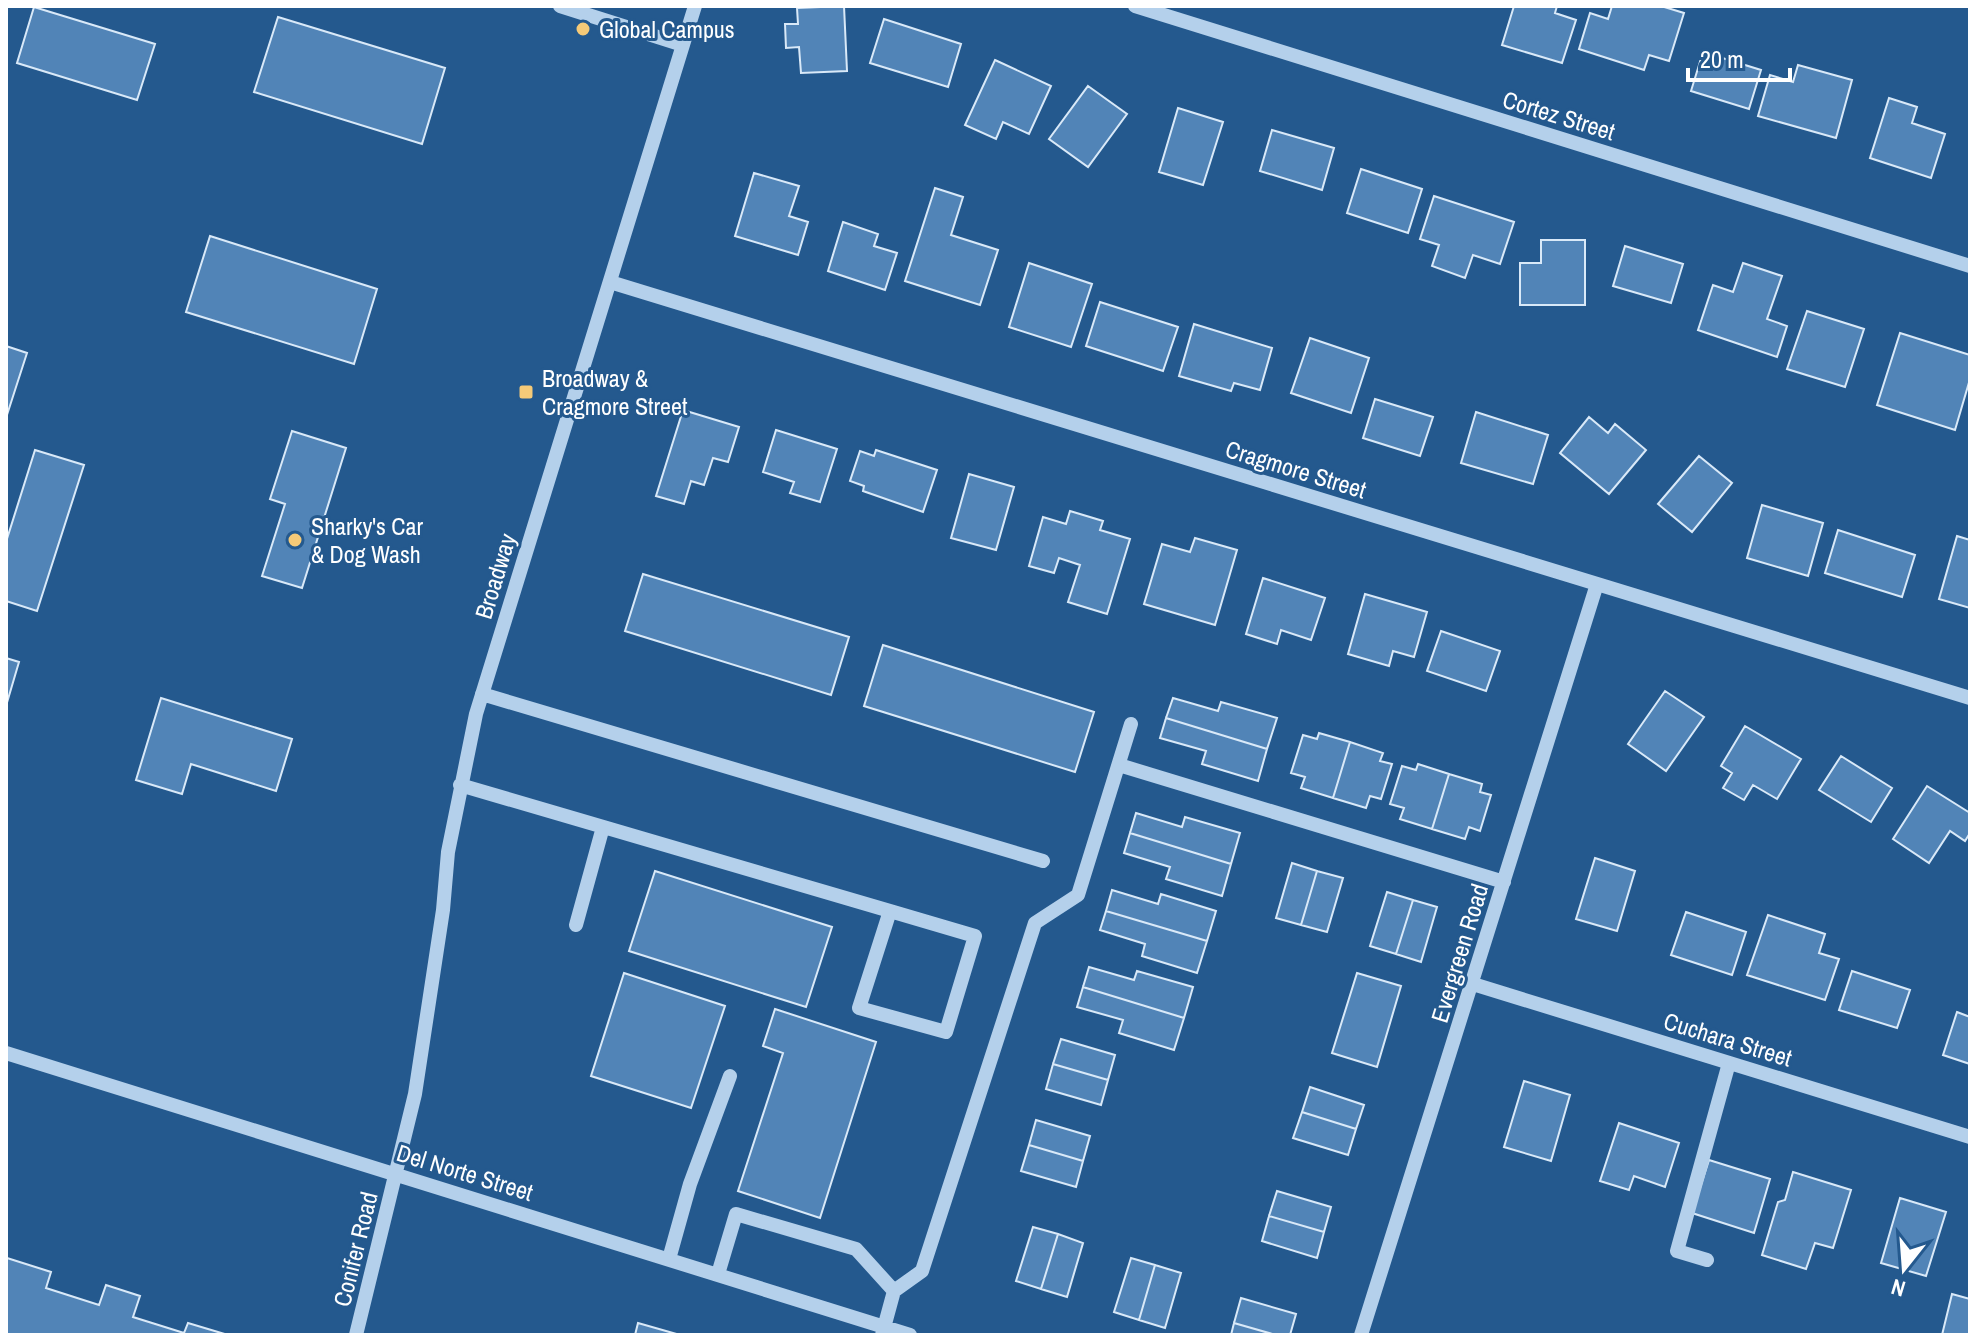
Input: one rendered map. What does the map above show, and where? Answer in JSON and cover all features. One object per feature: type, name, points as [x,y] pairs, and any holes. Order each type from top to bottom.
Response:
[{"type":"street","points":[[560,6],[683,45]]},
{"type":"street","name":"Broadway","points":[[397,1173],[415,1094],[443,910],[448,852],[482,694],[695,6]]},
{"type":"street","name":"Cortez Street","points":[[1135,6],[1970,266]]},
{"type":"street","name":"Cragmore Street","points":[[610,282],[1970,698]]},
{"type":"street","name":"Evergreen Road","points":[[1361,1335],[1597,584]]},
{"type":"street","points":[[482,694],[1043,861]]},
{"type":"street","points":[[884,1331],[894,1291],[922,1271],[1035,923],[1078,895],[1131,724]]},
{"type":"street","points":[[1119,765],[1504,882]]},
{"type":"street","points":[[460,785],[890,911],[975,936],[946,1032],[859,1008],[890,911]]},
{"type":"street","points":[[576,925],[603,827]]},
{"type":"street","name":"Cuchara Street","points":[[1473,984],[1970,1137]]},
{"type":"street","name":"Del Norte Street","points":[[6,1053],[718,1274],[884,1331],[910,1335]]},
{"type":"street","points":[[1707,1260],[1677,1251],[1729,1063]]},
{"type":"street","points":[[669,1259],[690,1184],[730,1076]]},
{"type":"street","name":"Conifer Road","points":[[356,1335],[397,1173]]},
{"type":"street","points":[[718,1274],[736,1214],[856,1249],[894,1291]]},
{"type":"building","points":[[844,6],[847,71],[801,73],[799,47],[786,48],[785,24],[798,24],[797,8]]},
{"type":"building","points":[[1514,6],[1557,6],[1555,13],[1576,20],[1562,63],[1502,45]]},
{"type":"building","points":[[1612,6],[1661,6],[1684,13],[1669,61],[1649,55],[1644,70],[1579,49],[1590,13],[1608,19]]},
{"type":"building","points":[[34,7],[155,44],[137,100],[17,63]]},
{"type":"building","points":[[278,17],[445,68],[422,144],[254,92]]},
{"type":"building","points":[[884,19],[961,44],[948,87],[870,63]]},
{"type":"building","points":[[1703,52],[1761,70],[1749,109],[1691,91]]},
{"type":"building","points":[[995,60],[1051,86],[1029,134],[1003,122],[996,139],[965,125]]},
{"type":"building","points":[[1798,65],[1852,80],[1836,138],[1758,116],[1770,75],[1793,82]]},
{"type":"building","points":[[1088,86],[1127,114],[1088,167],[1049,139]]},
{"type":"building","points":[[1889,98],[1917,107],[1912,123],[1945,134],[1931,178],[1870,158]]},
{"type":"building","points":[[1178,108],[1223,122],[1203,185],[1159,172]]},
{"type":"building","points":[[1272,130],[1334,148],[1322,190],[1260,171]]},
{"type":"building","points":[[1361,169],[1422,189],[1408,233],[1347,213]]},
{"type":"building","points":[[754,173],[799,186],[789,216],[808,222],[798,255],[735,236]]},
{"type":"building","points":[[935,188],[963,197],[951,235],[998,250],[980,305],[905,281]]},
{"type":"building","points":[[1434,196],[1514,222],[1500,264],[1473,255],[1465,278],[1432,266],[1439,245],[1420,239]]},
{"type":"building","points":[[843,222],[878,234],[874,246],[897,253],[885,290],[828,271]]},
{"type":"building","points":[[210,236],[377,289],[354,364],[186,312]]},
{"type":"building","points":[[1541,240],[1585,240],[1585,305],[1520,305],[1520,263],[1541,263]]},
{"type":"building","points":[[1625,246],[1683,264],[1671,303],[1613,286]]},
{"type":"building","points":[[1029,263],[1092,284],[1071,347],[1009,327]]},
{"type":"building","points":[[1743,263],[1782,276],[1767,319],[1787,326],[1777,357],[1698,330],[1713,285],[1733,292]]},
{"type":"building","points":[[1100,302],[1178,327],[1163,371],[1086,346]]},
{"type":"building","points":[[1807,311],[1864,329],[1845,387],[1787,369]]},
{"type":"building","points":[[1194,324],[1272,348],[1260,390],[1234,383],[1231,391],[1179,376]]},
{"type":"building","points":[[1900,333],[1970,355],[1970,379],[1955,430],[1877,405]]},
{"type":"building","points":[[1310,338],[1369,358],[1351,413],[1291,393]]},
{"type":"building","points":[[6,346],[27,353],[6,418]]},
{"type":"building","points":[[1375,399],[1433,417],[1420,456],[1363,438]]},
{"type":"building","points":[[683,410],[739,427],[728,462],[713,458],[704,485],[691,481],[684,504],[656,496]]},
{"type":"building","points":[[1476,412],[1548,435],[1533,484],[1461,463]]},
{"type":"building","points":[[1589,417],[1608,433],[1615,424],[1646,450],[1609,494],[1560,453]]},
{"type":"building","points":[[776,430],[837,449],[820,502],[790,493],[794,482],[763,472]]},
{"type":"building","name":"Sharky's Car & Dog Wash","points":[[292,431],[346,448],[302,588],[262,576],[285,504],[270,499]]},
{"type":"building","points":[[35,450],[84,465],[37,611],[6,601],[6,542]]},
{"type":"building","points":[[876,450],[937,470],[923,512],[863,491],[864,486],[850,481],[860,451],[874,456]]},
{"type":"building","points":[[1699,456],[1732,483],[1692,532],[1658,504]]},
{"type":"building","points":[[969,474],[1014,487],[996,550],[951,538]]},
{"type":"building","points":[[1762,505],[1823,523],[1808,576],[1747,558]]},
{"type":"building","points":[[1070,511],[1103,521],[1100,530],[1130,539],[1107,614],[1068,602],[1080,565],[1059,558],[1054,573],[1029,566],[1043,517],[1066,524]]},
{"type":"building","points":[[1838,530],[1915,555],[1902,597],[1825,573]]},
{"type":"building","points":[[1957,536],[1970,540],[1970,608],[1939,599]]},
{"type":"building","points":[[1195,538],[1237,550],[1215,625],[1144,604],[1162,544],[1190,552]]},
{"type":"building","points":[[643,574],[849,637],[831,695],[625,631]]},
{"type":"building","points":[[1263,578],[1325,598],[1311,640],[1281,630],[1277,644],[1246,634]]},
{"type":"building","points":[[1365,594],[1427,612],[1414,657],[1393,651],[1389,666],[1348,654]]},
{"type":"building","points":[[1441,631],[1500,651],[1486,691],[1427,671]]},
{"type":"building","points":[[883,645],[1094,712],[1075,772],[864,706]]},
{"type":"building","points":[[6,658],[19,662],[6,706]]},
{"type":"building","points":[[1665,691],[1704,717],[1666,771],[1628,744]]},
{"type":"building","points":[[161,698],[292,739],[276,791],[191,764],[182,794],[136,780]]},
{"type":"building","points":[[1173,698],[1218,711],[1221,702],[1277,718],[1267,749],[1166,718]]},
{"type":"building","points":[[1166,718],[1267,749],[1258,781],[1202,764],[1206,751],[1160,738]]},
{"type":"building","points":[[1745,726],[1801,759],[1777,799],[1753,785],[1744,800],[1723,788],[1732,773],[1721,766]]},
{"type":"building","points":[[1319,733],[1350,742],[1333,798],[1301,788],[1305,777],[1291,773],[1303,735],[1317,739]]},
{"type":"building","points":[[1350,742],[1383,753],[1380,761],[1392,764],[1381,799],[1370,796],[1366,808],[1333,798]]},
{"type":"building","points":[[1841,756],[1892,788],[1871,822],[1819,790]]},
{"type":"building","points":[[1418,764],[1449,774],[1432,829],[1400,819],[1404,808],[1390,804],[1402,766],[1416,770]]},
{"type":"building","points":[[1449,774],[1482,784],[1480,792],[1491,795],[1480,831],[1469,827],[1465,839],[1432,829]]},
{"type":"building","points":[[1927,786],[1970,813],[1970,833],[1965,841],[1950,831],[1929,863],[1893,839]]},
{"type":"building","points":[[1136,813],[1182,827],[1185,817],[1240,833],[1231,864],[1130,833]]},
{"type":"building","points":[[1130,833],[1231,864],[1222,896],[1166,879],[1170,867],[1124,853]]},
{"type":"building","points":[[1595,858],[1635,871],[1617,931],[1576,919]]},
{"type":"building","points":[[1292,863],[1317,871],[1301,925],[1276,918]]},
{"type":"building","points":[[655,871],[832,927],[806,1007],[629,951]]},
{"type":"building","points":[[1317,871],[1343,878],[1327,932],[1301,925]]},
{"type":"building","points":[[1112,890],[1158,904],[1161,894],[1216,911],[1207,941],[1106,911]]},
{"type":"building","points":[[1387,892],[1413,900],[1396,954],[1370,946]]},
{"type":"building","points":[[1413,900],[1437,907],[1421,962],[1396,954]]},
{"type":"building","points":[[1106,911],[1207,941],[1197,973],[1142,956],[1145,944],[1100,930]]},
{"type":"building","points":[[1686,912],[1746,932],[1732,975],[1671,955]]},
{"type":"building","points":[[1768,915],[1825,934],[1819,953],[1839,959],[1825,1000],[1747,975]]},
{"type":"building","points":[[1089,967],[1134,980],[1137,971],[1193,987],[1184,1018],[1083,987]]},
{"type":"building","points":[[1852,971],[1910,990],[1897,1028],[1839,1010]]},
{"type":"building","points":[[624,973],[725,1006],[691,1108],[591,1076]]},
{"type":"building","points":[[1357,973],[1401,986],[1377,1067],[1332,1053]]},
{"type":"building","points":[[1083,987],[1184,1018],[1174,1050],[1119,1033],[1123,1020],[1077,1007]]},
{"type":"building","points":[[775,1009],[876,1042],[820,1218],[738,1191],[783,1053],[763,1046]]},
{"type":"building","points":[[1957,1012],[1970,1017],[1970,1064],[1943,1055]]},
{"type":"building","points":[[1061,1039],[1115,1055],[1108,1080],[1053,1064]]},
{"type":"building","points":[[1053,1064],[1108,1080],[1101,1105],[1046,1089]]},
{"type":"building","points":[[1524,1081],[1570,1095],[1551,1161],[1504,1147]]},
{"type":"building","points":[[1310,1087],[1364,1105],[1356,1129],[1302,1112]]},
{"type":"building","points":[[1302,1112],[1356,1129],[1348,1155],[1293,1138]]},
{"type":"building","points":[[1036,1120],[1090,1136],[1083,1161],[1029,1145]]},
{"type":"building","points":[[1619,1123],[1679,1143],[1665,1187],[1634,1176],[1629,1190],[1600,1181]]},
{"type":"building","points":[[1029,1145],[1083,1161],[1076,1187],[1021,1171]]},
{"type":"building","points":[[1709,1160],[1770,1179],[1754,1233],[1692,1213]]},
{"type":"building","points":[[1793,1172],[1851,1190],[1833,1248],[1815,1243],[1806,1269],[1762,1255],[1778,1202],[1785,1200]]},
{"type":"building","points":[[1277,1191],[1331,1207],[1324,1232],[1269,1216]]},
{"type":"building","points":[[1900,1198],[1946,1212],[1926,1276],[1881,1263]]},
{"type":"building","points":[[1269,1216],[1324,1232],[1317,1258],[1262,1241]]},
{"type":"building","points":[[1033,1227],[1058,1234],[1041,1289],[1016,1281]]},
{"type":"building","points":[[1058,1234],[1083,1243],[1067,1297],[1041,1289]]},
{"type":"building","points":[[7,1258],[51,1272],[46,1288],[99,1305],[106,1285],[140,1296],[133,1317],[184,1333],[188,1323],[228,1335],[6,1335]]},
{"type":"building","points":[[1131,1258],[1155,1265],[1139,1320],[1114,1312]]},
{"type":"building","points":[[1155,1265],[1181,1273],[1165,1328],[1139,1320]]},
{"type":"building","points":[[1952,1294],[1970,1299],[1970,1335],[1942,1335]]},
{"type":"building","points":[[1241,1298],[1296,1314],[1290,1335],[1276,1335],[1234,1323]]},
{"type":"building","points":[[638,1323],[680,1335],[635,1335]]},
{"type":"building","points":[[1234,1323],[1276,1335],[1231,1335]]},
{"type":"place","name":"Global Campus","points":[[583,29]]},
{"type":"place","name":"Broadway & Cragmore Street","points":[[526,392]]},
{"type":"place","name":"Sharky's Car & Dog Wash","points":[[295,540]]}]
